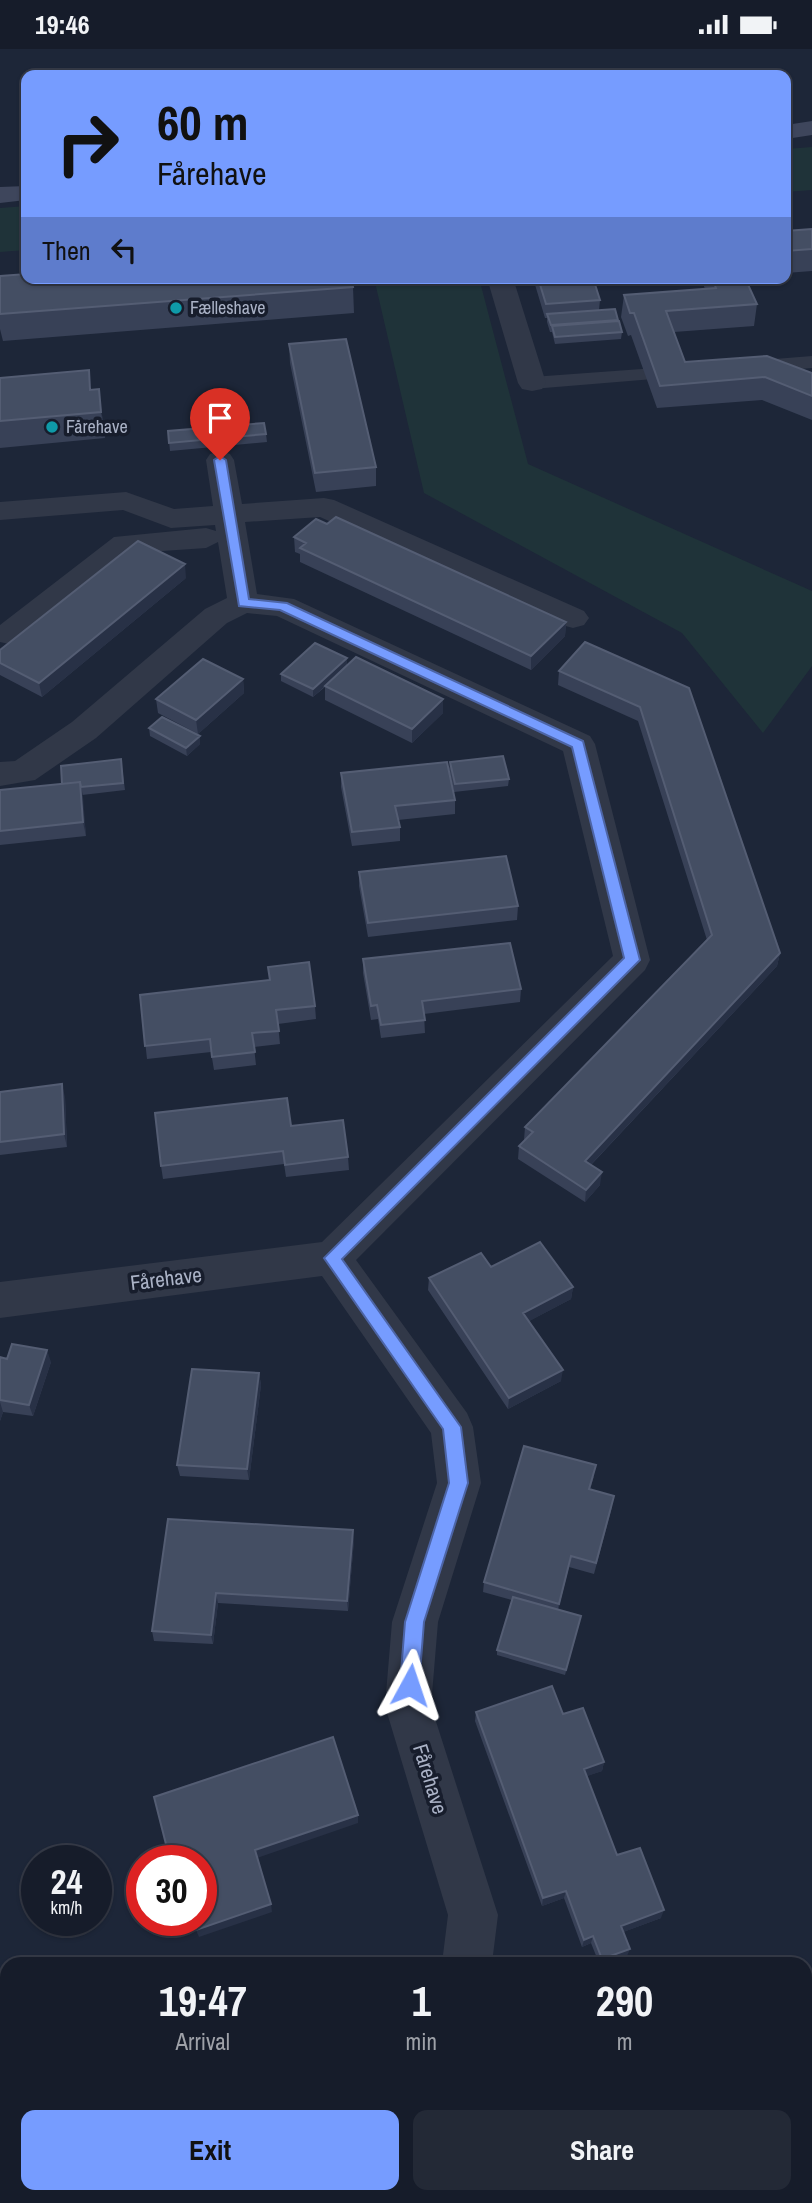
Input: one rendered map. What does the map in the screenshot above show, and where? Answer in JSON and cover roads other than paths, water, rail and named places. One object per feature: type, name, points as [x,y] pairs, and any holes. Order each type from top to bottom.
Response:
[{"type":"street","points":[[791,131],[812,128]]},
{"type":"street","points":[[0,195],[21,193]]},
{"type":"street","points":[[502,284],[532,383]]},
{"type":"street","points":[[220,460],[243,603]]},
{"type":"street","points":[[0,511],[127,501],[171,519],[230,525]]},
{"type":"street","points":[[9,634],[125,544],[324,507],[573,618]]},
{"type":"street","points":[[0,774],[23,772],[84,730],[216,616],[243,603],[283,606],[579,744],[632,960],[332,1258]]},
{"type":"street","name":"Fårehave","points":[[0,1300],[332,1258],[452,1427],[458,1483],[415,1622],[408,1706],[473,1915],[468,1957]]},
{"type":"lane","points":[[732,368],[812,362]]},
{"type":"lane","points":[[532,383],[705,370]]},
{"type":"place","name":"Fælleshave","points":[[176,308]]},
{"type":"place","name":"Fårehave","points":[[52,427]]}]
